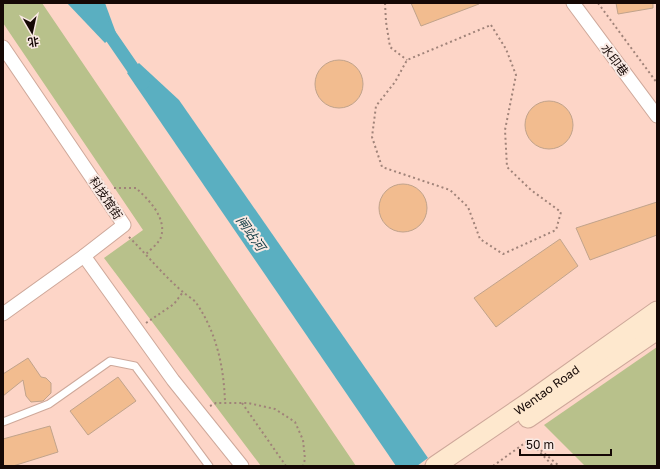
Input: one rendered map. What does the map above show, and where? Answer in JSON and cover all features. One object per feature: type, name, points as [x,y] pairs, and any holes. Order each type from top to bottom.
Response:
[{"type":"main road","name":"Wentao Road","points":[[458,466],[657,311]]},
{"type":"main road","name":"Wentao Road","points":[[435,466],[657,330]]},
{"type":"street","name":"水印巷","points":[[573,3],[657,116]]},
{"type":"street","name":"科技馆街","points":[[3,47],[124,225],[84,256],[3,314]]},
{"type":"street","points":[[84,256],[173,380],[242,466]]},
{"type":"lane","points":[[3,422],[49,404],[110,361],[135,366],[209,466]]},
{"type":"path","points":[[385,3],[390,47],[407,60]]},
{"type":"path","points":[[598,3],[657,83]]},
{"type":"path","points":[[491,25],[506,49],[516,75],[505,130],[506,167],[531,190],[561,212],[556,230],[503,254],[480,239],[468,207],[450,190],[382,167],[372,137],[376,106],[395,82],[407,60],[491,25]]},
{"type":"path","points":[[101,190],[136,188],[151,202],[162,225],[160,238],[146,254]]},
{"type":"path","points":[[121,228],[183,292],[196,302],[213,332],[225,380],[225,403]]},
{"type":"path","points":[[136,329],[154,319],[174,304],[183,292]]},
{"type":"path","points":[[198,411],[216,403],[248,403],[274,409],[295,422],[303,440],[305,459],[303,466]]},
{"type":"path","points":[[242,403],[286,466]]},
{"type":"path","points":[[493,466],[529,440]]},
{"type":"path","points":[[529,440],[553,466]]},
{"type":"path","points":[[529,440],[559,466]]},
{"type":"green space","points":[[3,3],[42,3],[356,466],[261,466],[104,258],[143,230],[3,23]]},
{"type":"green space","points":[[657,347],[657,466],[585,466],[544,425]]},
{"type":"water","points":[[67,3],[105,3],[116,33],[105,43]]},
{"type":"water","points":[[139,63],[179,100],[428,458],[417,466],[396,466],[127,73]]},
{"type":"building","points":[[411,3],[479,3],[479,4],[421,26]]},
{"type":"building","points":[[616,3],[653,3],[653,8],[618,14]]},
{"type":"building","points":[[339,60],[348,62],[356,67],[361,75],[363,84],[361,93],[356,101],[348,106],[339,108],[330,106],[322,101],[317,93],[315,84],[317,75],[322,67],[330,62]]},
{"type":"building","points":[[549,101],[558,103],[566,108],[571,116],[573,125],[571,134],[566,142],[558,147],[549,149],[540,147],[532,142],[527,134],[525,125],[527,116],[532,108],[540,103]]},
{"type":"building","points":[[403,184],[412,186],[420,191],[425,199],[427,208],[425,217],[420,225],[412,230],[403,232],[394,230],[386,225],[381,217],[379,208],[381,199],[386,191],[394,186]]},
{"type":"building","points":[[657,202],[657,235],[590,260],[576,228]]},
{"type":"building","points":[[560,239],[578,266],[496,327],[474,298]]},
{"type":"building","points":[[28,358],[41,377],[46,378],[51,383],[51,393],[43,401],[31,402],[26,396],[23,380],[3,396],[3,374]]},
{"type":"building","points":[[118,377],[136,401],[88,435],[70,411]]},
{"type":"building","points":[[50,426],[58,452],[13,466],[3,466],[3,439]]},
{"type":"waterway","name":"闸站河","points":[[88,3],[143,83]]}]
